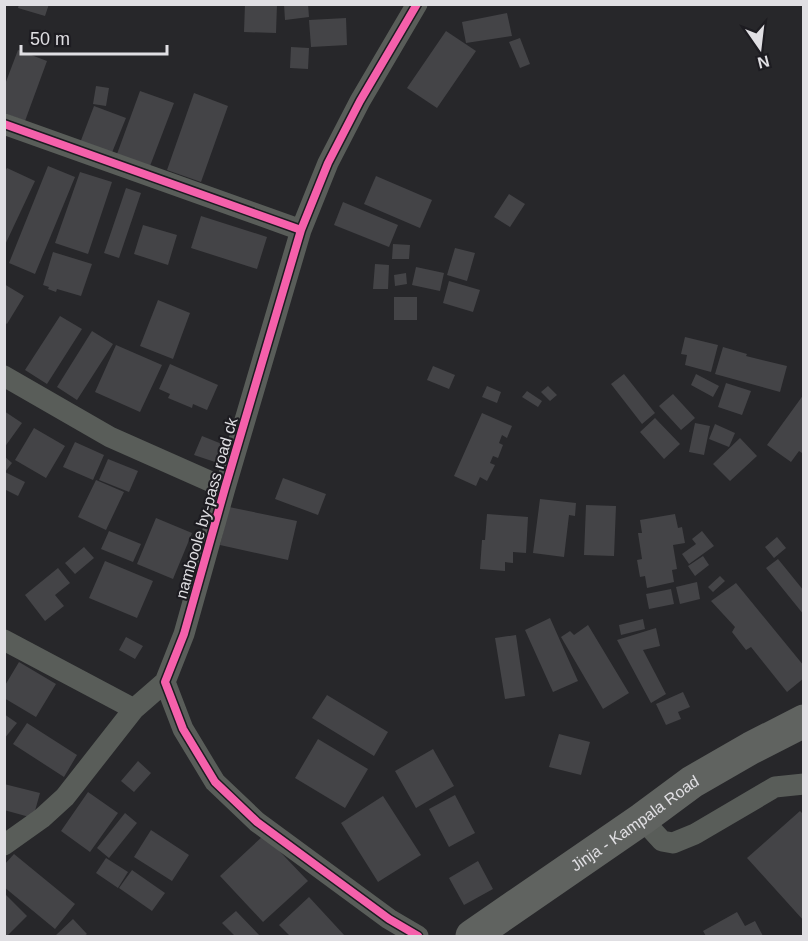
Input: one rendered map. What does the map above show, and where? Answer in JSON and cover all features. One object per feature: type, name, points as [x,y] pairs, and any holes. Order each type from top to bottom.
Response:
[{"type":"highway","name":"Jinja - Kampala Road","points":[[472,936],[692,782],[804,721]]},
{"type":"street","name":"namboole by-pass road ck","points":[[165,682],[184,634],[301,230],[334,153],[360,101],[417,4]]},
{"type":"street","points":[[4,124],[301,230]]},
{"type":"street","points":[[4,376],[110,437],[225,488]]},
{"type":"street","points":[[4,640],[134,709]]},
{"type":"street","points":[[4,845],[42,818],[66,797],[134,709],[165,682],[183,729],[215,782],[257,822],[389,919],[418,936]]},
{"type":"street","points":[[642,819],[662,841],[673,843],[695,834],[775,787],[804,784]]},
{"type":"building","points":[[19,4],[49,4],[45,16],[18,8]]},
{"type":"building","points":[[245,4],[277,4],[276,33],[244,32]]},
{"type":"building","points":[[284,4],[308,4],[309,17],[285,20]]},
{"type":"building","points":[[507,13],[512,36],[466,43],[462,22]]},
{"type":"building","points":[[346,18],[347,45],[311,47],[309,20]]},
{"type":"building","points":[[446,31],[476,51],[437,108],[407,88]]},
{"type":"building","points":[[520,38],[530,64],[520,68],[509,42]]},
{"type":"building","points":[[291,47],[309,48],[308,69],[290,68]]},
{"type":"building","points":[[18,50],[47,61],[25,121],[4,113],[4,87]]},
{"type":"building","points":[[96,86],[109,88],[106,106],[93,104]]},
{"type":"building","points":[[140,91],[174,103],[150,166],[117,154]]},
{"type":"building","points":[[194,93],[228,106],[201,182],[167,170]]},
{"type":"building","points":[[94,106],[126,118],[111,155],[80,143]]},
{"type":"building","points":[[48,166],[75,177],[35,274],[9,263]]},
{"type":"building","points":[[7,168],[35,181],[4,247],[4,173]]},
{"type":"building","points":[[80,172],[112,182],[88,254],[55,243]]},
{"type":"building","points":[[376,176],[432,200],[420,228],[364,204]]},
{"type":"building","points":[[126,188],[141,193],[119,258],[104,253]]},
{"type":"building","points":[[509,194],[525,204],[510,227],[494,217]]},
{"type":"building","points":[[343,202],[398,225],[389,247],[334,225]]},
{"type":"building","points":[[201,216],[267,237],[257,269],[191,248]]},
{"type":"building","points":[[143,225],[177,235],[168,265],[134,254]]},
{"type":"building","points":[[393,244],[410,245],[409,259],[392,259]]},
{"type":"building","points":[[455,248],[475,253],[467,281],[447,275]]},
{"type":"building","points":[[53,252],[92,264],[81,296],[57,289],[56,292],[43,285]]},
{"type":"building","points":[[375,264],[389,265],[388,289],[373,289]]},
{"type":"building","points":[[416,267],[444,273],[440,291],[412,285]]},
{"type":"building","points":[[406,273],[407,284],[395,286],[394,275]]},
{"type":"building","points":[[449,281],[480,290],[473,312],[443,303]]},
{"type":"building","points":[[4,284],[24,296],[7,324],[4,322]]},
{"type":"building","points":[[394,297],[417,297],[417,320],[394,320]]},
{"type":"building","points":[[158,300],[190,313],[173,359],[140,346]]},
{"type":"building","points":[[60,316],[82,329],[47,384],[25,370]]},
{"type":"building","points":[[92,331],[113,344],[77,400],[57,387]]},
{"type":"building","points":[[685,337],[718,345],[711,372],[685,365],[687,355],[681,354]]},
{"type":"building","points":[[116,345],[162,365],[140,412],[95,392]]},
{"type":"building","points":[[723,347],[747,354],[746,356],[787,366],[780,392],[715,374]]},
{"type":"building","points":[[170,364],[218,385],[207,410],[193,404],[192,408],[168,398],[170,394],[159,389]]},
{"type":"building","points":[[433,366],[455,375],[449,389],[427,380]]},
{"type":"building","points":[[624,374],[655,413],[642,424],[611,384]]},
{"type":"building","points":[[696,374],[719,386],[713,397],[691,385]]},
{"type":"building","points":[[726,383],[751,391],[742,415],[718,407]]},
{"type":"building","points":[[487,386],[501,392],[497,403],[482,397]]},
{"type":"building","points":[[548,386],[557,395],[550,401],[541,392]]},
{"type":"building","points":[[527,391],[542,401],[538,407],[522,397]]},
{"type":"building","points":[[673,394],[695,418],[681,430],[659,406]]},
{"type":"building","points":[[804,394],[804,451],[802,453],[799,451],[791,462],[767,445]]},
{"type":"building","points":[[4,411],[22,423],[4,448]]},
{"type":"building","points":[[482,413],[512,426],[507,438],[502,435],[499,443],[503,445],[498,458],[493,456],[490,463],[495,465],[487,481],[480,477],[476,486],[454,476]]},
{"type":"building","points":[[655,418],[680,444],[664,459],[640,432]]},
{"type":"building","points":[[695,423],[710,426],[704,455],[689,452]]},
{"type":"building","points":[[715,424],[735,433],[729,447],[709,439]]},
{"type":"building","points":[[34,428],[65,446],[46,478],[15,460]]},
{"type":"building","points":[[202,436],[222,444],[215,462],[194,455]]},
{"type":"building","points":[[740,438],[757,456],[730,481],[713,464]]},
{"type":"building","points":[[75,442],[104,455],[93,480],[63,467]]},
{"type":"building","points":[[4,456],[12,463],[5,472],[25,482],[18,496],[4,489]]},
{"type":"building","points":[[108,459],[138,471],[129,492],[99,480]]},
{"type":"building","points":[[283,478],[326,494],[318,515],[275,499]]},
{"type":"building","points":[[96,480],[124,492],[106,530],[78,517]]},
{"type":"building","points":[[540,499],[576,503],[575,516],[569,515],[564,557],[533,553]]},
{"type":"building","points":[[586,505],[616,506],[614,556],[584,555]]},
{"type":"building","points":[[229,507],[297,521],[288,560],[220,545]]},
{"type":"building","points":[[487,514],[528,517],[526,553],[513,552],[513,563],[505,562],[505,571],[480,569]]},
{"type":"building","points":[[675,514],[678,528],[682,527],[685,543],[673,545],[677,569],[672,570],[674,582],[647,588],[645,576],[640,577],[637,560],[642,559],[638,533],[642,533],[640,520]]},
{"type":"building","points":[[156,518],[192,533],[173,579],[137,564]]},
{"type":"building","points":[[109,531],[141,544],[133,562],[101,549]]},
{"type":"building","points":[[702,531],[714,546],[689,564],[682,554],[696,544],[692,539]]},
{"type":"building","points":[[777,537],[786,548],[774,558],[765,547]]},
{"type":"building","points":[[84,547],[94,558],[75,574],[65,563]]},
{"type":"building","points":[[703,556],[709,565],[695,576],[688,566]]},
{"type":"building","points":[[778,559],[804,591],[804,615],[766,568]]},
{"type":"building","points":[[105,561],[153,581],[137,618],[89,598]]},
{"type":"building","points":[[58,568],[70,583],[55,595],[64,606],[45,621],[25,595]]},
{"type":"building","points":[[720,576],[725,581],[713,592],[708,587]]},
{"type":"building","points":[[697,582],[700,599],[680,604],[676,587]]},
{"type":"building","points":[[736,583],[804,666],[804,678],[787,692],[751,647],[746,650],[732,632],[735,627],[711,601]]},
{"type":"building","points":[[671,589],[674,604],[649,609],[646,594]]},
{"type":"building","points":[[550,618],[578,681],[553,692],[525,630]]},
{"type":"building","points":[[643,619],[645,629],[621,635],[619,625]]},
{"type":"building","points":[[588,625],[629,693],[603,709],[561,637],[570,631],[574,635]]},
{"type":"building","points":[[656,628],[660,646],[643,650],[666,694],[651,703],[617,640]]},
{"type":"building","points":[[516,635],[525,696],[505,699],[495,638]]},
{"type":"building","points":[[126,637],[143,646],[135,659],[119,650]]},
{"type":"building","points":[[19,662],[56,684],[36,717],[4,698],[4,687]]},
{"type":"building","points":[[683,692],[690,707],[678,712],[681,719],[666,725],[656,704]]},
{"type":"building","points":[[327,695],[388,732],[374,756],[312,718]]},
{"type":"building","points":[[4,714],[17,723],[4,739]]},
{"type":"building","points":[[27,723],[77,755],[64,777],[13,744]]},
{"type":"building","points":[[559,734],[590,742],[581,775],[549,767]]},
{"type":"building","points":[[318,739],[368,769],[345,808],[295,778]]},
{"type":"building","points":[[433,749],[454,786],[416,808],[395,771]]},
{"type":"building","points":[[138,761],[151,773],[134,792],[121,781]]},
{"type":"building","points":[[4,784],[40,793],[33,818],[4,810]]},
{"type":"building","points":[[88,792],[118,813],[90,852],[61,831]]},
{"type":"building","points":[[455,795],[475,833],[449,847],[429,809]]},
{"type":"building","points":[[383,796],[421,855],[378,882],[341,823]]},
{"type":"building","points":[[800,811],[804,815],[804,921],[747,858]]},
{"type":"building","points":[[125,813],[137,823],[109,858],[97,848]]},
{"type":"building","points":[[151,830],[189,855],[172,881],[134,857]]},
{"type":"building","points":[[264,835],[308,881],[263,922],[220,876]]},
{"type":"building","points":[[14,854],[75,904],[55,929],[4,887],[4,865]]},
{"type":"building","points":[[106,858],[128,872],[118,888],[96,873]]},
{"type":"building","points":[[478,861],[493,889],[464,905],[449,878]]},
{"type":"building","points":[[132,870],[165,893],[152,911],[119,888]]},
{"type":"building","points":[[5,894],[27,916],[7,936],[5,936]]},
{"type":"building","points":[[309,897],[345,936],[290,936],[279,925]]},
{"type":"building","points":[[236,911],[260,936],[235,936],[222,923]]},
{"type":"building","points":[[737,912],[745,926],[755,921],[763,936],[706,936],[703,931]]},
{"type":"building","points":[[73,919],[87,934],[84,936],[55,936]]},
{"type":"cycle path","points":[[417,4],[360,101],[328,163],[301,230],[184,634],[165,682],[183,729],[215,782],[257,822],[389,919],[418,936]]},
{"type":"cycle path","points":[[4,124],[301,230]]}]
